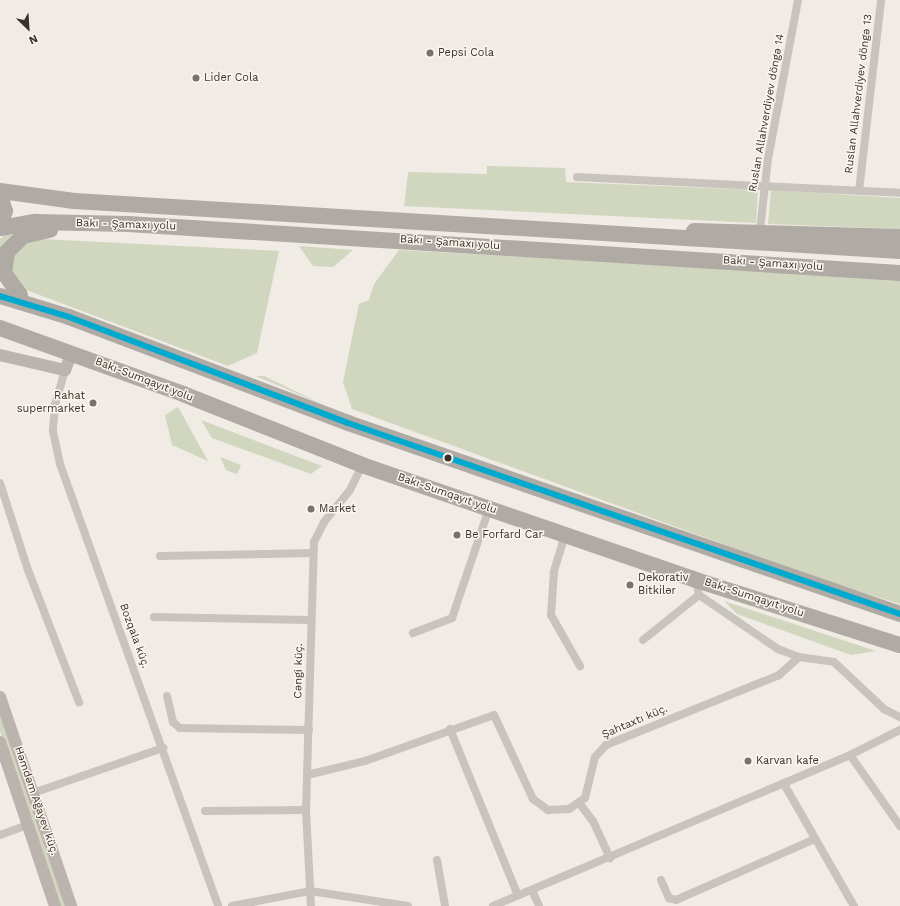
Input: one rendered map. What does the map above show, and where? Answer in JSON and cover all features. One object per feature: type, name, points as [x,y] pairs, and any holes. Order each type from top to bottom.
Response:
[{"type":"highway","name":"Bakı - Şamaxı yolu","points":[[0,191],[74,201],[561,231],[760,238],[900,237]]},
{"type":"highway","points":[[0,195],[5,212],[0,224]]},
{"type":"highway","name":"Bakı - Şamaxı yolu","points":[[0,228],[35,222],[128,224],[900,273]]},
{"type":"highway","points":[[20,295],[11,286],[2,266],[7,252],[17,240],[40,231],[128,224]]},
{"type":"highway","name":"Bakı - Şamaxı yolu","points":[[760,238],[900,251]]},
{"type":"highway","points":[[760,238],[900,260]]},
{"type":"highway","points":[[0,284],[20,295],[69,317],[348,423],[900,614]]},
{"type":"highway","points":[[0,296],[69,317]]},
{"type":"highway","name":"Bakı-Sumqayıt yolu","points":[[0,328],[72,353],[362,465],[696,580],[900,645]]},
{"type":"street","name":"Ruslan Allahverdiyev döngə 14","points":[[760,238],[764,184],[798,0]]},
{"type":"street","name":"Ruslan Allahverdiyev döngə 13","points":[[859,191],[881,0]]},
{"type":"street","points":[[577,177],[764,184],[859,191],[900,192]]},
{"type":"street","points":[[0,355],[65,370],[72,353]]},
{"type":"street","name":"Bozqala küç.","points":[[65,370],[55,406],[54,445],[218,906]]},
{"type":"street","name":"Cəngi küç.","points":[[311,906],[306,810],[313,553],[320,528],[350,490],[362,465]]},
{"type":"street","points":[[0,483],[28,570],[79,702]]},
{"type":"street","points":[[413,633],[452,618],[489,509]]},
{"type":"street","points":[[565,535],[554,572],[551,615],[580,666]]},
{"type":"street","points":[[160,556],[313,553]]},
{"type":"street","points":[[696,580],[698,595],[778,649],[799,657],[834,662],[884,708],[900,716]]},
{"type":"street","points":[[643,640],[698,595]]},
{"type":"street","points":[[154,617],[311,620]]},
{"type":"street","name":"Şahtaxtı küç.","points":[[580,804],[595,757],[606,745],[780,675],[799,657]]},
{"type":"street","points":[[167,696],[173,722],[180,728],[309,730]]},
{"type":"street","name":"Həmdəm Ağayev küç.","points":[[0,697],[71,906]]},
{"type":"street","points":[[307,775],[365,762],[450,729],[494,715],[533,799],[541,807],[559,812],[580,804],[593,821],[610,858]]},
{"type":"street","points":[[450,729],[518,896]]},
{"type":"street","points":[[493,906],[784,784],[850,755],[900,730]]},
{"type":"street","points":[[0,742],[55,906]]},
{"type":"street","points":[[33,793],[163,748]]},
{"type":"street","points":[[850,755],[900,826]]},
{"type":"street","points":[[784,784],[854,906]]},
{"type":"street","points":[[205,811],[306,810]]},
{"type":"street","points":[[0,835],[28,825]]},
{"type":"street","points":[[661,880],[669,898],[676,900],[815,839]]},
{"type":"street","points":[[437,860],[444,906]]},
{"type":"street","points":[[532,890],[539,906]]},
{"type":"street","points":[[232,906],[310,891],[408,906]]},
{"type":"green space","points":[[487,166],[565,168],[566,182],[758,190],[756,223],[404,206],[408,172],[487,174]]},
{"type":"green space","points":[[771,190],[900,198],[900,229],[768,224]]},
{"type":"green space","points":[[37,227],[0,254],[0,239],[5,234]]},
{"type":"green space","points":[[41,239],[279,251],[257,353],[228,366],[21,288],[13,281],[10,259],[27,241]]},
{"type":"green space","points":[[299,246],[353,250],[333,267],[313,266]]},
{"type":"green space","points":[[399,250],[900,278],[900,604],[822,580],[352,409],[343,382],[359,304],[369,300],[374,284]]},
{"type":"green space","points":[[256,376],[264,376],[326,406]]},
{"type":"green space","points":[[178,407],[208,461],[172,445],[165,415]]},
{"type":"green space","points":[[201,420],[322,466],[311,474],[212,438]]},
{"type":"green space","points":[[220,457],[241,465],[237,474],[226,470]]},
{"type":"green space","points":[[724,601],[876,651],[851,655],[737,614]]},
{"type":"green space","points":[[0,710],[67,906],[60,906],[0,731]]},
{"type":"transit line","points":[[0,296],[69,317],[348,423],[900,614]]},
{"type":"place","name":"Pepsi Cola","points":[[430,53]]},
{"type":"place","name":"Lider Cola","points":[[196,78]]},
{"type":"place","name":"Rahat supermarket","points":[[93,403]]},
{"type":"place","name":"Market","points":[[311,509]]},
{"type":"place","name":"Be Forfard Car","points":[[457,535]]},
{"type":"place","name":"Dekorativ Bitkilər","points":[[630,585]]},
{"type":"place","name":"Karvan kafe","points":[[748,761]]}]
